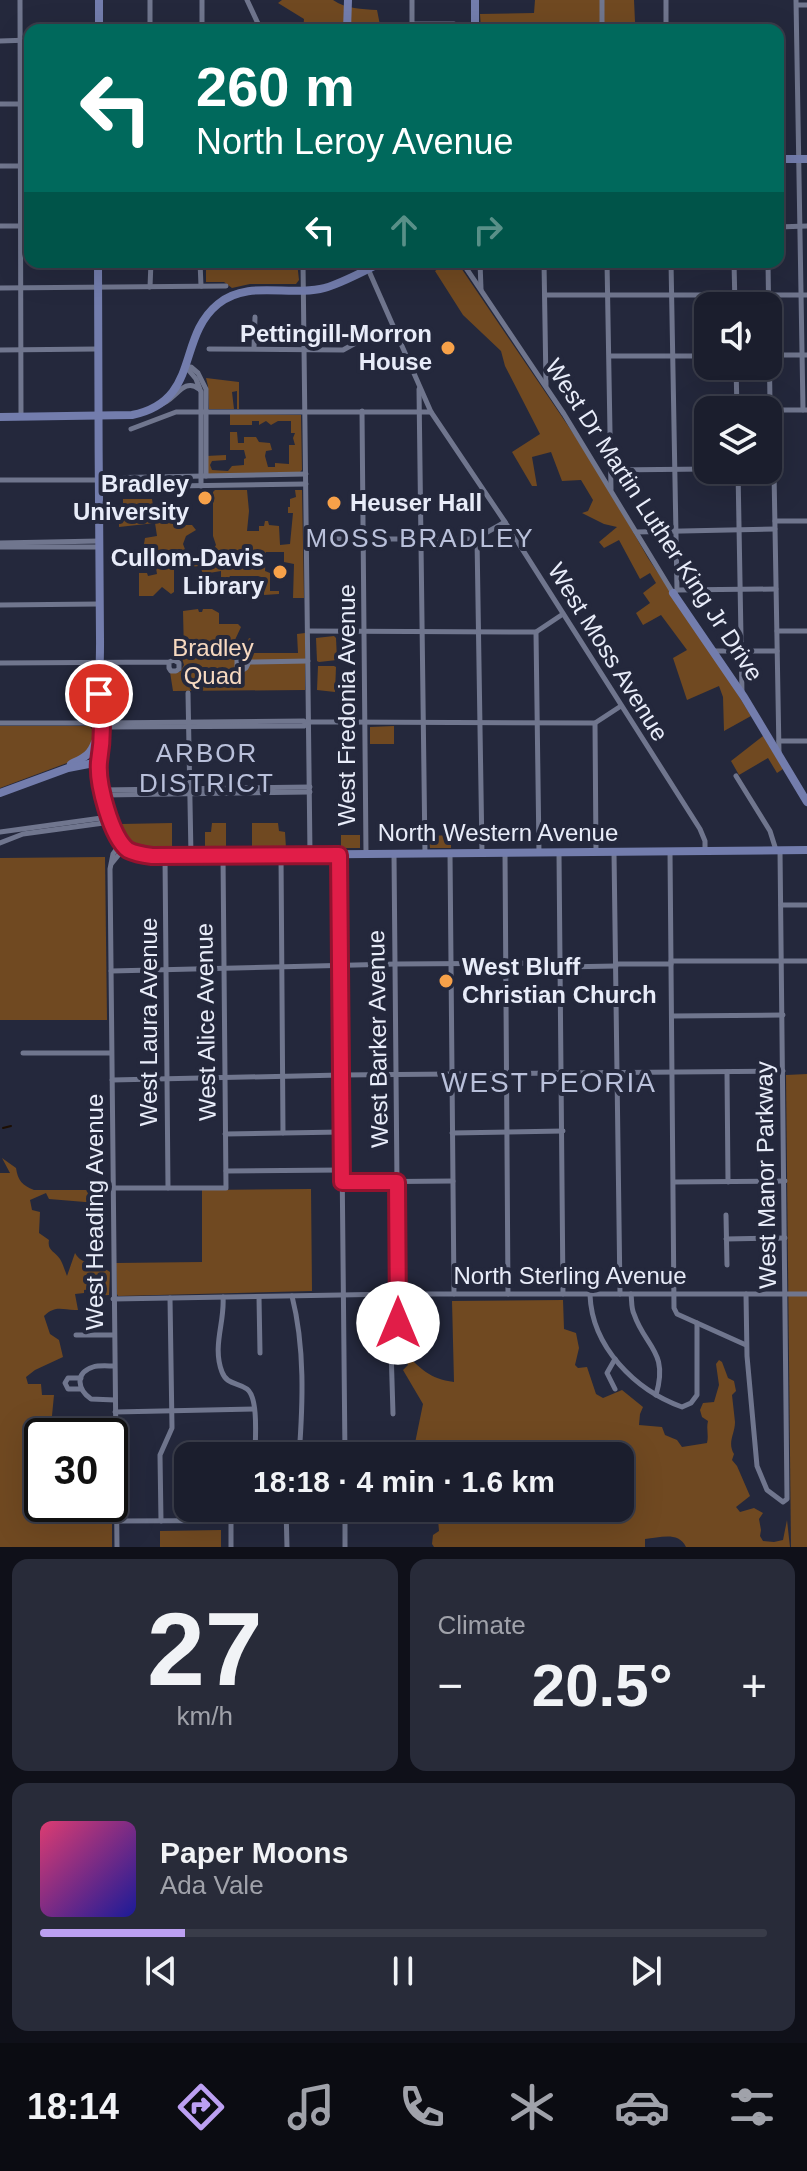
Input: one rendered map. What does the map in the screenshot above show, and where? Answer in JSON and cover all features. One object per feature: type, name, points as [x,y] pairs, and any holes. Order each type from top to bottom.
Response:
[{"type":"main road","points":[[99,0],[99,24]]},
{"type":"main road","points":[[347,24],[348,0]]},
{"type":"main road","points":[[475,0],[475,24]]},
{"type":"main road","points":[[98,268],[99,697],[102,753],[99,762],[102,790],[123,845]]},
{"type":"main road","points":[[0,417],[132,415],[158,406],[176,389],[204,319],[228,297],[252,290],[325,288],[360,268]]},
{"type":"main road","name":"West Dr Martin Luther King Jr Drive","points":[[675,592],[805,793],[807,802]]},
{"type":"main road","points":[[64,769],[91,752],[100,727]]},
{"type":"main road","points":[[0,793],[64,769],[99,762]]},
{"type":"main road","points":[[64,769],[90,770],[102,790]]},
{"type":"main road","name":"North Western Avenue","points":[[123,845],[141,855],[165,856],[807,850]]},
{"type":"street","points":[[20,0],[21,417]]},
{"type":"street","points":[[150,0],[150,24]]},
{"type":"street","points":[[202,0],[202,24]]},
{"type":"street","points":[[247,0],[258,24]]},
{"type":"street","points":[[412,0],[412,24]]},
{"type":"street","points":[[602,0],[602,24]]},
{"type":"street","points":[[666,0],[666,24]]},
{"type":"street","points":[[782,410],[805,410],[803,159],[796,2],[807,5]]},
{"type":"street","points":[[0,41],[24,40]]},
{"type":"street","points":[[0,104],[24,104]]},
{"type":"street","points":[[0,166],[24,166]]},
{"type":"street","points":[[0,226],[24,226]]},
{"type":"street","points":[[784,227],[804,226]]},
{"type":"street","points":[[150,287],[151,268]]},
{"type":"street","points":[[200,268],[201,286]]},
{"type":"street","points":[[303,268],[310,854]]},
{"type":"street","name":"West Moss Avenue","points":[[369,268],[431,412],[505,522],[702,832],[705,851]]},
{"type":"street","name":"West Dr Martin Luther King Jr Drive","points":[[466,268],[546,387],[675,592]]},
{"type":"street","points":[[480,268],[481,293]]},
{"type":"street","points":[[544,268],[546,387]]},
{"type":"street","points":[[607,268],[611,492]]},
{"type":"street","points":[[671,268],[675,592],[776,589]]},
{"type":"street","points":[[734,268],[735,292]]},
{"type":"street","points":[[768,268],[768,292]]},
{"type":"street","points":[[0,288],[226,286]]},
{"type":"street","points":[[545,295],[694,295]]},
{"type":"street","points":[[782,296],[804,295]]},
{"type":"street","points":[[254,348],[255,317]]},
{"type":"street","points":[[209,349],[346,350],[363,339]]},
{"type":"street","points":[[0,350],[98,349]]},
{"type":"street","points":[[782,355],[805,355]]},
{"type":"street","points":[[610,356],[694,356]]},
{"type":"street","points":[[185,367],[196,379],[204,412]]},
{"type":"street","points":[[185,367],[195,371],[206,389],[201,486]]},
{"type":"street","points":[[158,406],[165,405],[188,384],[197,386],[201,392]]},
{"type":"street","points":[[419,384],[425,854]]},
{"type":"street","name":"West Fredonia Avenue","points":[[362,411],[366,854]]},
{"type":"street","points":[[131,429],[172,412],[431,412]]},
{"type":"street","points":[[611,470],[694,469]]},
{"type":"street","points":[[0,480],[306,474]]},
{"type":"street","points":[[99,493],[108,487],[306,484]]},
{"type":"street","points":[[738,484],[742,695]]},
{"type":"street","points":[[772,484],[779,753]]},
{"type":"street","points":[[775,521],[807,521]]},
{"type":"street","points":[[307,539],[477,538],[505,522]]},
{"type":"street","points":[[635,532],[775,529]]},
{"type":"street","points":[[477,538],[482,853]]},
{"type":"street","points":[[0,545],[100,544]]},
{"type":"street","points":[[0,605],[100,604]]},
{"type":"street","points":[[308,631],[536,632],[563,614]]},
{"type":"street","points":[[777,631],[807,631]]},
{"type":"street","points":[[536,632],[539,853]]},
{"type":"street","points":[[713,651],[777,651]]},
{"type":"street","points":[[249,662],[308,661]]},
{"type":"street","points":[[0,663],[169,662]]},
{"type":"street","points":[[188,693],[191,856]]},
{"type":"street","points":[[0,723],[100,727],[304,721],[595,723],[621,706]]},
{"type":"street","points":[[595,723],[596,852]]},
{"type":"street","points":[[779,741],[807,741]]},
{"type":"street","points":[[736,776],[770,831],[778,850]]},
{"type":"street","points":[[102,790],[310,790]]},
{"type":"street","points":[[0,832],[111,819]]},
{"type":"street","points":[[0,843],[23,834],[111,819]]},
{"type":"street","name":"West Heading Avenue","points":[[115,1418],[110,876],[112,856],[123,845]]},
{"type":"street","name":"West Manor Parkway","points":[[746,1345],[757,1466],[767,1490],[783,1502],[787,1499],[786,1294],[778,850]]},
{"type":"street","points":[[670,851],[675,1311],[746,1345],[746,1294]]},
{"type":"street","points":[[614,852],[620,1294]]},
{"type":"street","points":[[450,853],[454,1294]]},
{"type":"street","points":[[505,853],[508,1294]]},
{"type":"street","points":[[559,853],[563,1294]]},
{"type":"street","name":"West Barker Avenue","points":[[393,1414],[391,1348],[397,1330],[398,1294],[394,854]]},
{"type":"street","name":"West Alice Avenue","points":[[168,1188],[226,1188],[223,855]]},
{"type":"street","points":[[281,855],[283,1133]]},
{"type":"street","points":[[339,855],[345,1442]]},
{"type":"street","name":"West Laura Avenue","points":[[165,856],[168,1188]]},
{"type":"street","points":[[781,905],[807,905]]},
{"type":"street","points":[[111,971],[451,963],[616,965],[807,961]]},
{"type":"street","points":[[672,1016],[783,1015]]},
{"type":"street","points":[[23,1053],[111,1053]]},
{"type":"street","points":[[112,1080],[783,1071]]},
{"type":"street","points":[[727,1072],[728,1182]]},
{"type":"street","points":[[452,1133],[563,1131]]},
{"type":"street","points":[[225,1134],[341,1132]]},
{"type":"street","points":[[226,1171],[342,1170]]},
{"type":"street","points":[[342,1182],[453,1181]]},
{"type":"street","points":[[674,1182],[785,1181]]},
{"type":"street","points":[[112,1188],[168,1188]]},
{"type":"street","points":[[726,1215],[727,1265]]},
{"type":"street","points":[[726,1239],[785,1238]]},
{"type":"street","name":"North Sterling Avenue","points":[[113,1299],[398,1294],[807,1294]]},
{"type":"street","points":[[631,1294],[635,1317],[658,1356],[659,1387],[656,1395]]},
{"type":"street","points":[[590,1295],[595,1320],[615,1359],[632,1378],[656,1395],[682,1407],[696,1399],[697,1323]]},
{"type":"street","points":[[292,1296],[299,1335],[300,1442]]},
{"type":"street","points":[[223,1297],[218,1346],[223,1374],[230,1383],[250,1392],[254,1400],[255,1442]]},
{"type":"street","points":[[259,1297],[260,1353]]},
{"type":"street","points":[[161,1521],[160,1455],[170,1435],[173,1411],[170,1298]]},
{"type":"street","points":[[397,1330],[431,1344]]},
{"type":"street","points":[[76,1335],[113,1335]]},
{"type":"street","points":[[615,1359],[607,1372],[615,1389]]},
{"type":"street","points":[[80,1389],[81,1378],[88,1369],[114,1366]]},
{"type":"street","points":[[81,1378],[68,1378],[65,1383],[68,1389],[80,1389],[91,1399],[115,1400]]},
{"type":"street","points":[[115,1412],[254,1409]]},
{"type":"street","points":[[128,1521],[174,1521]]},
{"type":"street","name":"West Heading Avenue","points":[[116,1522],[117,1547]]},
{"type":"street","points":[[230,1522],[231,1547]]},
{"type":"street","points":[[287,1522],[287,1547]]},
{"type":"street","points":[[345,1522],[345,1547]]},
{"type":"green space","points":[[282,0],[333,0],[349,7],[377,10],[380,24],[304,24],[304,19],[278,3]]},
{"type":"green space","points":[[535,0],[634,0],[635,22],[644,24],[481,24],[480,14],[534,13]]},
{"type":"green space","points":[[206,268],[298,268],[299,280],[296,284],[250,284],[232,288],[224,282],[206,282]]},
{"type":"green space","points":[[439,268],[461,268],[596,467],[648,558],[751,716],[724,731],[723,697],[719,686],[687,700],[673,658],[687,650],[661,615],[643,625],[636,613],[650,603],[643,593],[656,583],[650,573],[640,579],[619,540],[604,548],[599,542],[617,527],[582,513],[588,511],[593,500],[581,480],[562,481],[551,452],[532,457],[537,486],[532,486],[512,452],[540,434],[505,366],[501,351],[463,315],[435,271]]},
{"type":"green space","points":[[206,378],[239,382],[239,409],[237,391],[232,392],[234,409],[209,409]]},
{"type":"green space","points":[[230,414],[301,415],[302,470],[206,474],[206,456],[226,455],[226,460],[212,461],[212,470],[228,471],[232,466],[244,465],[244,450],[230,450],[230,432],[237,432],[238,443],[244,443],[244,437],[256,437],[259,442],[270,443],[272,450],[266,451],[265,456],[268,467],[275,467],[275,463],[289,464],[289,445],[295,445],[291,421],[278,421],[271,425],[266,421],[259,425],[259,421],[252,421],[252,425],[230,425]]},
{"type":"green space","points":[[215,490],[247,490],[247,531],[259,531],[259,526],[264,526],[268,521],[269,525],[279,526],[280,545],[290,544],[293,513],[288,513],[288,507],[290,499],[296,497],[295,490],[302,490],[304,598],[293,598],[294,564],[284,562],[284,552],[266,552],[265,571],[270,573],[270,591],[279,591],[279,594],[264,595],[264,584],[259,584],[261,577],[258,576],[230,576],[226,592],[221,591],[221,571],[203,574],[200,566],[174,568],[174,592],[171,594],[162,587],[153,596],[139,596],[139,573],[147,573],[148,576],[157,574],[154,556],[143,550],[145,538],[157,536],[155,523],[119,527],[119,505],[123,504],[123,499],[152,499],[160,515],[173,522],[182,521],[182,525],[192,525],[196,530],[186,536],[183,544],[186,552],[199,555],[207,554],[216,545],[213,536]]},
{"type":"green space","name":"Bradley Quad","points":[[198,609],[199,612],[212,609],[219,613],[219,624],[238,624],[241,627],[234,642],[244,650],[251,639],[250,653],[298,653],[297,634],[305,633],[305,690],[173,691],[170,672],[180,672],[184,665],[176,653],[184,653],[183,611]]},
{"type":"green space","points":[[334,636],[337,660],[317,661],[316,638]]},
{"type":"green space","points":[[318,666],[336,667],[335,692],[317,690]]},
{"type":"green space","points":[[0,726],[89,726],[93,730],[92,744],[83,757],[0,788]]},
{"type":"green space","points":[[394,726],[394,744],[370,744],[370,727]]},
{"type":"green space","points":[[763,736],[783,769],[777,773],[768,758],[739,775],[731,761]]},
{"type":"green space","points":[[172,823],[172,848],[148,848],[135,844],[121,824]]},
{"type":"green space","points":[[212,823],[226,823],[226,848],[205,848],[205,832],[211,832]]},
{"type":"green space","points":[[252,823],[278,823],[279,831],[285,832],[286,848],[252,848]]},
{"type":"green space","points":[[341,835],[360,835],[360,848],[341,848]]},
{"type":"green space","points":[[451,835],[451,848],[430,848],[429,836]]},
{"type":"green space","points":[[105,857],[107,1020],[0,1020],[0,858]]},
{"type":"green space","points":[[807,1074],[807,1547],[791,1547],[786,1075]]},
{"type":"green space","points":[[2,1158],[16,1168],[21,1182],[34,1190],[102,1190],[104,1201],[97,1203],[49,1199],[46,1193],[30,1200],[32,1210],[40,1212],[39,1233],[49,1240],[50,1249],[60,1259],[67,1276],[75,1253],[82,1260],[110,1272],[109,1295],[92,1296],[92,1289],[84,1290],[84,1293],[75,1294],[78,1310],[57,1309],[44,1316],[50,1334],[59,1340],[63,1357],[26,1377],[28,1384],[41,1384],[42,1395],[54,1395],[52,1418],[24,1418],[24,1522],[112,1523],[112,1547],[0,1547],[0,1173],[10,1173]]},
{"type":"green space","points":[[311,1189],[312,1291],[118,1296],[116,1263],[202,1262],[202,1190]]},
{"type":"green space","points":[[563,1300],[564,1329],[576,1333],[579,1348],[575,1365],[578,1368],[587,1367],[596,1394],[603,1398],[622,1390],[643,1407],[639,1425],[662,1427],[665,1435],[677,1440],[682,1447],[707,1443],[708,1421],[702,1417],[700,1410],[703,1403],[714,1402],[719,1385],[716,1364],[719,1360],[722,1362],[728,1378],[734,1381],[736,1391],[732,1395],[735,1422],[731,1442],[732,1460],[750,1496],[736,1507],[740,1512],[754,1508],[763,1513],[759,1519],[763,1541],[783,1540],[787,1520],[790,1547],[686,1547],[678,1539],[668,1537],[645,1539],[645,1547],[434,1547],[433,1535],[439,1531],[438,1522],[634,1522],[634,1442],[415,1442],[423,1404],[403,1370],[408,1365],[403,1352],[420,1368],[445,1381],[454,1382],[452,1301]]},
{"type":"green space","points":[[221,1530],[221,1547],[160,1547],[160,1531]]},
{"type":"waterway","points":[[3,1128],[11,1126]]},
{"type":"place","name":"Pettingill-Morron House","points":[[448,348]]},
{"type":"place","name":"Bradley University","points":[[205,498]]},
{"type":"place","name":"Heuser Hall","points":[[334,503]]},
{"type":"place","name":"Cullom-Davis Library","points":[[280,572]]},
{"type":"place","name":"West Bluff Christian Church","points":[[446,981]]},
{"type":"district","name":"MOSS BRADLEY","points":[[420,538]]},
{"type":"district","name":"ARBOR DISTRICT","points":[[207,768]]},
{"type":"district","name":"WEST PEORIA","points":[[549,1082]]},
{"type":"route","points":[[99,694],[102,723],[100,784],[118,839],[129,850],[152,856],[339,855],[342,1182],[397,1182],[398,1323]]}]
